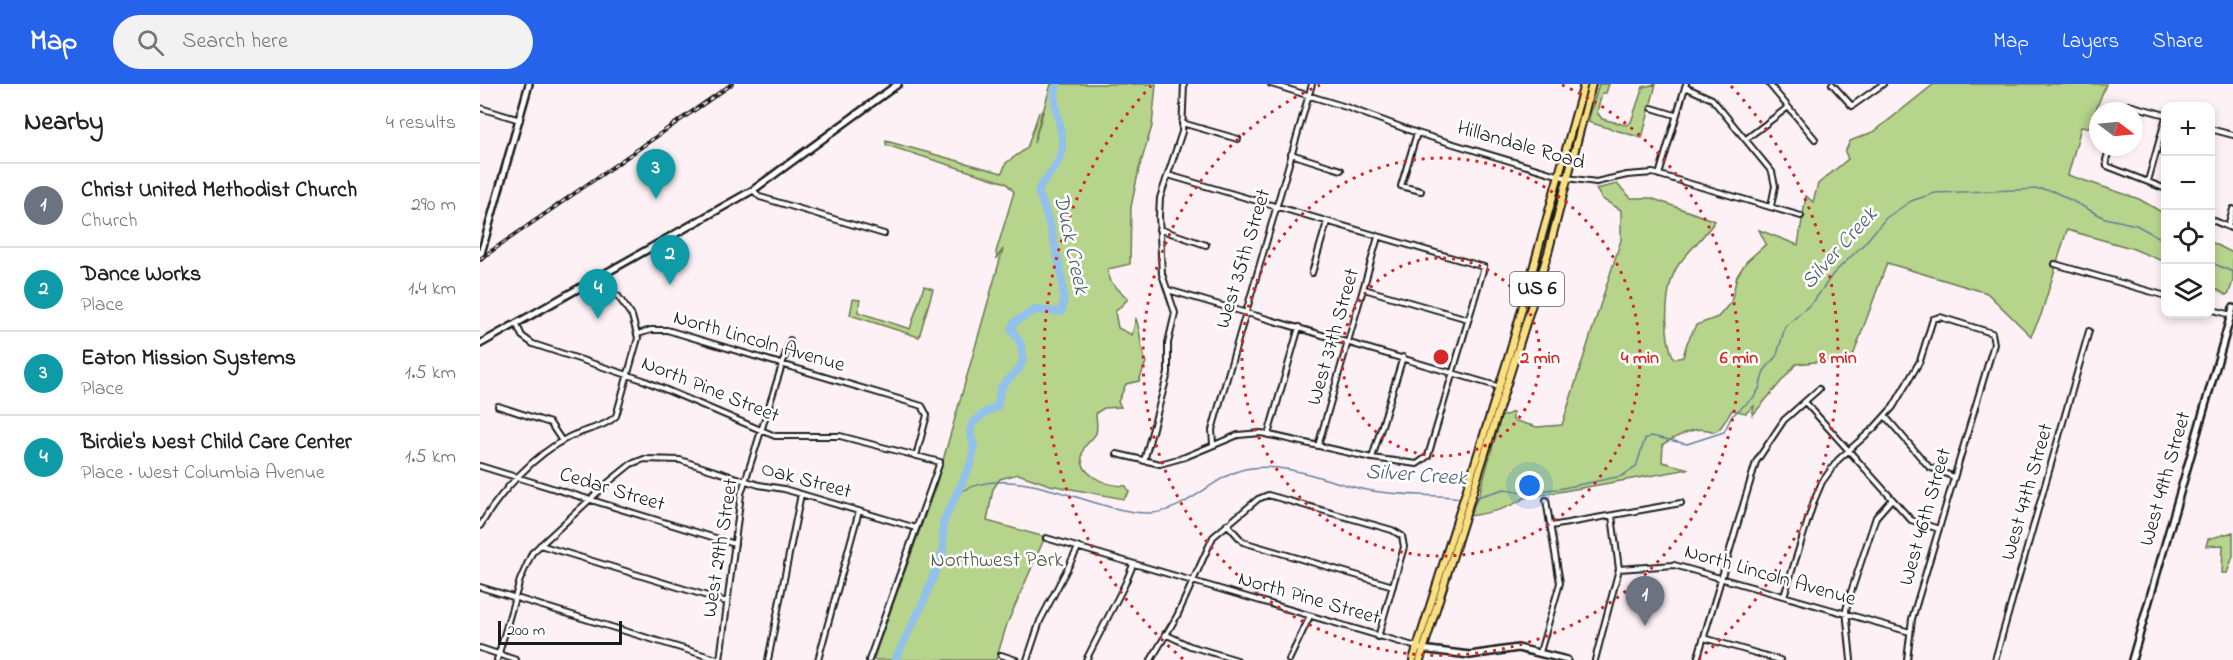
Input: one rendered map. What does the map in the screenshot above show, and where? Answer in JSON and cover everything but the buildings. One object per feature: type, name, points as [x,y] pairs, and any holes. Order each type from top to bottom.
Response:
[{"type":"main road","name":"US 6","points":[[1564,176],[1584,84]]},
{"type":"main road","name":"US 6","points":[[1413,660],[1420,648],[1473,491],[1592,84]]},
{"type":"main road","name":"US 6","points":[[1420,660],[1420,648],[1458,511],[1502,388]]},
{"type":"street","points":[[480,257],[483,238],[530,84]]},
{"type":"street","points":[[480,344],[753,190],[898,84]]},
{"type":"street","points":[[1144,461],[1168,373],[1168,343],[1175,313],[1162,274],[1159,230],[1160,198],[1179,143],[1184,84]]},
{"type":"street","name":"Hillandale Road","points":[[1271,84],[1417,132],[1564,176],[1596,182],[1641,173],[1659,175],[1801,216]]},
{"type":"street","name":"West 35th Street","points":[[1213,444],[1212,430],[1312,84]]},
{"type":"street","points":[[1768,84],[1815,139]]},
{"type":"street","points":[[1832,84],[1852,106],[1883,84]]},
{"type":"street","points":[[1659,175],[1675,115],[1686,86],[1712,99],[1772,172],[1774,186],[1771,206]]},
{"type":"street","points":[[480,108],[520,120]]},
{"type":"street","points":[[1652,108],[1675,115]]},
{"type":"street","points":[[1746,139],[1787,108]]},
{"type":"street","points":[[2143,109],[2161,115]]},
{"type":"street","points":[[1182,123],[1238,139]]},
{"type":"street","points":[[2215,130],[2233,135]]},
{"type":"street","points":[[1417,132],[1401,186],[1421,191]]},
{"type":"street","points":[[2148,181],[2161,134]]},
{"type":"street","points":[[1291,154],[1341,170]]},
{"type":"street","points":[[2107,156],[2108,166],[2161,187]]},
{"type":"street","points":[[1117,454],[1160,464],[1172,462],[1238,435],[1268,435],[1372,458],[1412,464],[1422,463],[1428,456],[1484,267],[1168,175]]},
{"type":"street","points":[[753,190],[760,197],[884,234]]},
{"type":"street","points":[[2215,221],[2230,228],[2233,209]]},
{"type":"street","points":[[1312,273],[1326,222]]},
{"type":"street","points":[[1159,230],[1206,245]]},
{"type":"street","name":"West 37th Street","points":[[1318,446],[1378,237]]},
{"type":"street","points":[[2055,264],[2161,295]]},
{"type":"street","points":[[480,526],[499,498],[543,454],[562,441],[612,419],[620,407],[638,344],[638,334],[632,316],[618,296],[599,285],[594,279]]},
{"type":"street","points":[[1364,289],[1468,319]]},
{"type":"street","points":[[1167,290],[1349,341],[1502,388]]},
{"type":"street","name":"West 49th Street","points":[[2132,660],[2233,308]]},
{"type":"street","points":[[2215,310],[2231,315]]},
{"type":"street","name":"West 46th Street","points":[[1885,416],[1908,384],[1920,361],[1933,319],[1940,317],[1992,333],[1994,344],[1910,632],[1907,660]]},
{"type":"street","name":"North Pine Street","points":[[516,323],[522,336],[533,344],[629,375],[760,431],[788,438],[840,436],[940,462],[916,528]]},
{"type":"street","points":[[1268,435],[1299,327]]},
{"type":"street","name":"North Lincoln Avenue","points":[[638,334],[651,330],[667,330],[922,406],[927,412],[916,456]]},
{"type":"street","name":"West 47th Street","points":[[1995,660],[2089,331]]},
{"type":"street","name":"West 29th Street","points":[[720,660],[745,481],[790,340]]},
{"type":"street","points":[[1372,458],[1403,357]]},
{"type":"street","points":[[1697,660],[1756,462],[1779,427],[1819,389]]},
{"type":"street","points":[[1805,402],[1911,520],[1939,529]]},
{"type":"street","points":[[498,405],[550,423],[562,441]]},
{"type":"street","points":[[1784,596],[1814,501],[1828,471],[1885,416],[1929,467],[1954,477]]},
{"type":"street","name":"Oak Street","points":[[497,660],[526,561],[540,545],[621,472],[644,459],[680,460],[745,481],[801,494],[916,528]]},
{"type":"street","name":"Cedar Street","points":[[480,466],[735,544]]},
{"type":"street","points":[[768,660],[801,494]]},
{"type":"street","points":[[1151,660],[1177,616],[1213,537],[1258,499],[1268,495],[1392,530],[1402,536],[1404,547],[1378,637]]},
{"type":"street","points":[[1540,652],[1560,583],[1546,500]]},
{"type":"street","points":[[1851,660],[1847,615],[1849,598],[1871,528],[1881,509],[1891,500]]},
{"type":"street","points":[[1551,526],[1681,503]]},
{"type":"street","points":[[818,660],[859,511]]},
{"type":"street","points":[[1594,660],[1619,569],[1612,516]]},
{"type":"street","points":[[1227,524],[1243,542],[1393,586]]},
{"type":"street","points":[[869,660],[916,528]]},
{"type":"street","name":"North Pine Street","points":[[1046,538],[1420,648],[1454,655],[1518,648],[1567,660]]},
{"type":"street","points":[[540,545],[727,602]]},
{"type":"street","points":[[1027,660],[1040,621],[1077,548]]},
{"type":"street","name":"North Lincoln Avenue","points":[[1619,569],[1664,564],[1910,632]]},
{"type":"street","points":[[1086,660],[1133,565]]},
{"type":"street","points":[[480,587],[720,660]]},
{"type":"street","points":[[1289,660],[1302,638],[1310,616]]},
{"type":"street","points":[[1165,634],[1190,646],[1237,660]]},
{"type":"street","points":[[1704,638],[1780,660]]},
{"type":"street","points":[[480,648],[516,660]]},
{"type":"street","points":[[1000,655],[1016,660]]},
{"type":"green space","name":"Northwest Park","points":[[1051,84],[1156,84],[1152,126],[1131,207],[1130,264],[1108,269],[1109,280],[1128,299],[1115,312],[1118,328],[1132,335],[1136,319],[1146,362],[1139,381],[1126,384],[1118,402],[1121,407],[1104,408],[1096,413],[1096,433],[1084,448],[1082,457],[1083,465],[1093,477],[1109,484],[1126,486],[1129,492],[1124,499],[1050,485],[1018,474],[1000,479],[993,489],[987,521],[1045,537],[1007,624],[996,660],[873,660],[936,485],[1003,249],[997,258],[996,252],[1014,192],[1006,183],[886,145],[886,141],[1002,173],[1006,163],[1027,148],[1039,112],[1042,111],[1034,143]]},
{"type":"green space","points":[[1599,84],[1609,84],[1606,93],[1602,93],[1597,112],[1602,119],[1626,125],[1631,122],[1643,87],[1656,84],[1642,138],[1588,122]]},
{"type":"green space","points":[[1934,84],[2106,84],[2099,102],[2089,102],[2089,127],[2081,127],[2068,175],[2139,199],[2161,212],[2161,260],[2131,248],[2067,230],[2041,315],[2031,336],[1987,293],[1887,263],[1853,356],[1845,367],[1835,360],[1796,364],[1752,416],[1754,406],[1746,413],[1732,410],[1715,432],[1695,430],[1663,444],[1662,462],[1689,469],[1524,498],[1504,508],[1469,516],[1479,495],[1501,417],[1513,412],[1513,420],[1537,427],[1562,425],[1621,240],[1621,210],[1602,199],[1596,189],[1617,184],[1631,198],[1651,198],[1715,221],[1679,264],[1670,285],[1667,325],[1670,349],[1674,359],[1683,357],[1696,325],[1718,317],[1731,302],[1737,276],[1746,262],[1766,244],[1759,230],[1798,245],[1806,196],[1813,202],[1818,184],[1848,159],[1845,152],[1850,141],[1875,131]]},
{"type":"green space","points":[[2215,244],[2233,253],[2233,281],[2226,295],[2215,288]]},
{"type":"green space","points":[[924,286],[933,289],[919,337],[850,315],[853,299],[860,300],[858,312],[910,329]]},
{"type":"green space","points":[[2233,532],[2233,556],[2227,573],[2222,573],[2223,545],[2206,546],[2208,539]]},
{"type":"waterway","name":"Duck Creek","points":[[895,660],[924,601],[943,551],[943,523],[971,463],[974,446],[970,432],[972,424],[986,412],[997,407],[1001,387],[1019,369],[1023,360],[1021,344],[1011,329],[1015,322],[1035,310],[1061,312],[1063,288],[1060,271],[1052,234],[1038,191],[1057,164],[1061,154],[1062,135],[1055,98],[1058,84]]},
{"type":"waterway","name":"Silver Creek","points":[[1474,498],[1504,489],[1521,492],[1558,489],[1622,476],[1636,467],[1645,439],[1651,436],[1687,444],[1724,432],[1732,416],[1754,397],[1759,389],[1764,371],[1777,355],[1785,327],[1814,301],[1833,274],[1864,244],[1886,218],[1911,201],[1935,193],[2041,189],[2053,191],[2105,218],[2136,225],[2161,238]]},
{"type":"waterway","name":"Silver Creek","points":[[2215,264],[2233,272]]},
{"type":"waterway","name":"Silver Creek","points":[[956,493],[982,484],[1006,482],[1047,488],[1126,511],[1160,512],[1185,502],[1233,473],[1260,467],[1291,470],[1378,492],[1460,498]]},
{"type":"railway","points":[[480,259],[732,84]]},
{"type":"place","name":"Eaton Mission Systems","points":[[656,199]]},
{"type":"place","name":"Dance Works","points":[[670,285]]},
{"type":"place","name":"Birdie's Nest Child Care Center","points":[[598,319]]},
{"type":"place","name":"Christ United Methodist Church","points":[[1645,626]]}]
